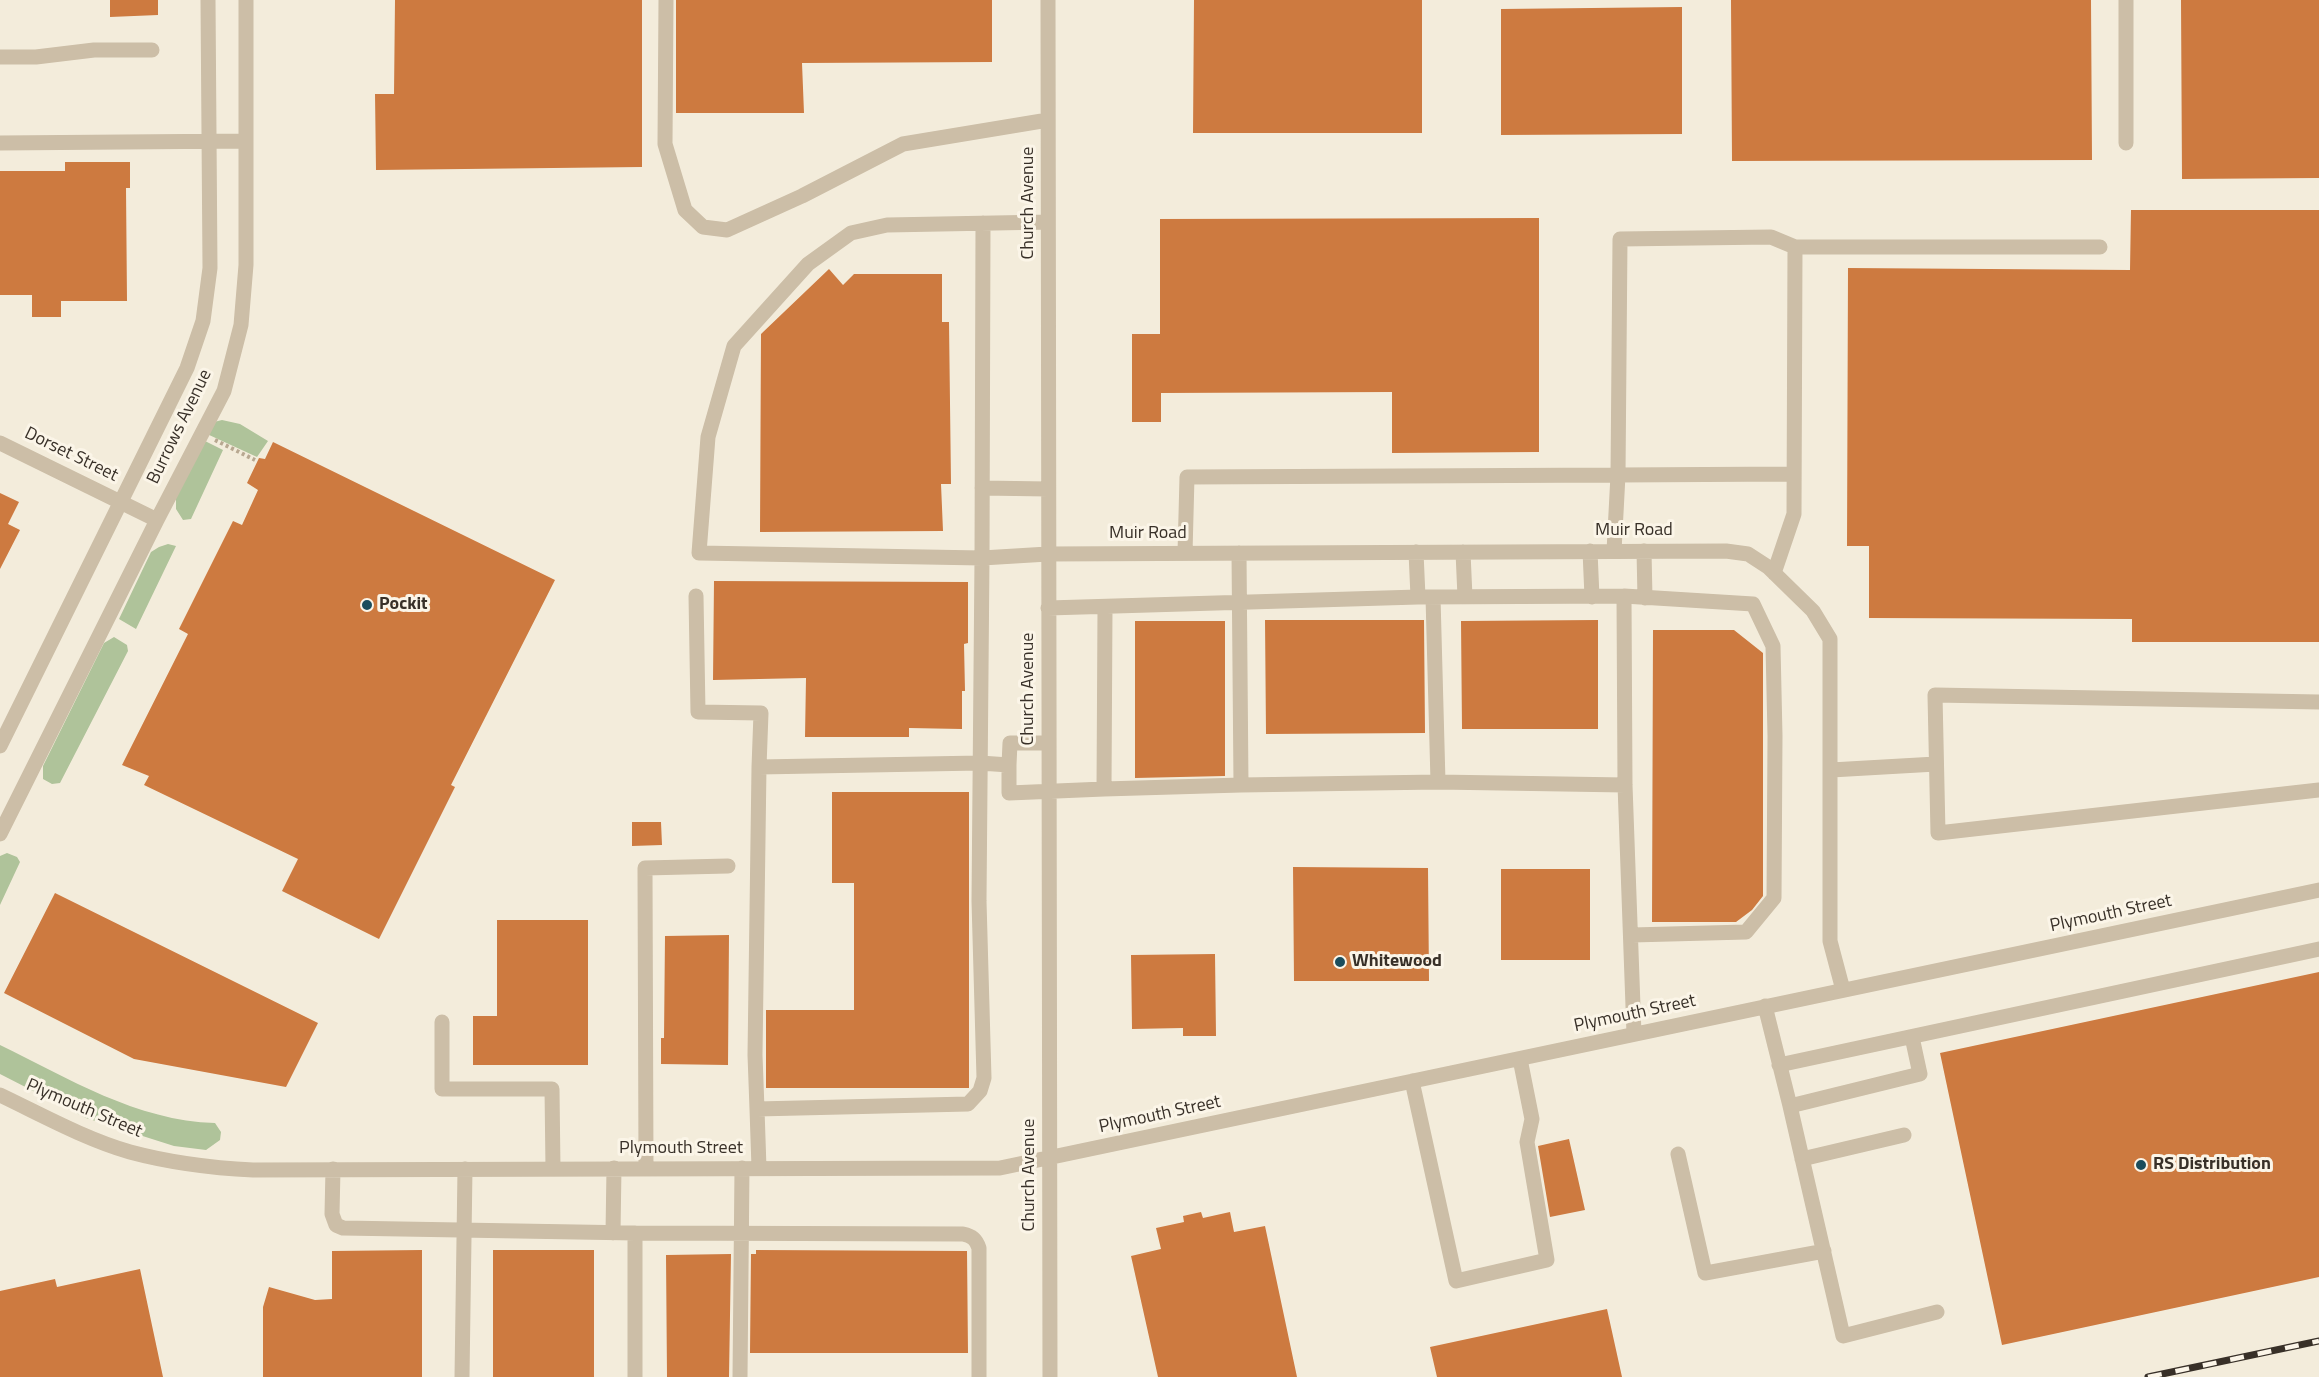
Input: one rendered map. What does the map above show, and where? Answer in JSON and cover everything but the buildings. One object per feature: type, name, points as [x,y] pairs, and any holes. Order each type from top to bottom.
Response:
[{"type":"street","name":"Burrows Avenue","points":[[0,746],[187,368],[203,321],[210,268],[208,0]]},
{"type":"street","name":"Burrows Avenue","points":[[0,834],[224,391],[241,325],[246,265],[246,0]]},
{"type":"street","points":[[666,0],[665,144],[685,210],[703,227],[726,230],[802,196],[903,144],[1048,120]]},
{"type":"street","name":"Church Avenue","points":[[1048,0],[1050,1377]]},
{"type":"street","points":[[2126,0],[2126,143]]},
{"type":"street","points":[[0,57],[36,57],[94,50],[152,50]]},
{"type":"street","points":[[0,143],[246,141]]},
{"type":"street","points":[[757,1109],[968,1104],[980,1091],[984,1077],[979,901],[983,223],[1048,222]]},
{"type":"street","name":"Muir Road","points":[[983,223],[887,225],[851,233],[808,264],[734,346],[708,437],[699,553],[982,558],[1048,554],[1185,553],[1726,551],[1748,554],[1774,573],[1813,611],[1830,639],[1830,940],[1843,990]]},
{"type":"street","points":[[1614,551],[1618,475],[1620,239],[1771,237],[1795,247],[2100,247]]},
{"type":"street","points":[[1774,573],[1794,514],[1795,247]]},
{"type":"street","name":"Dorset Street","points":[[0,443],[157,520]]},
{"type":"street","points":[[1185,553],[1187,477],[1793,474]]},
{"type":"street","points":[[982,488],[1048,489]]},
{"type":"street","points":[[1590,551],[1592,597]]},
{"type":"street","points":[[1644,551],[1645,598]]},
{"type":"street","points":[[1416,552],[1426,597],[1438,782]]},
{"type":"street","points":[[1463,552],[1465,597]]},
{"type":"street","points":[[1239,553],[1241,785]]},
{"type":"street","points":[[696,596],[698,712],[761,713],[754,1055],[759,1168]]},
{"type":"street","points":[[1624,596],[1625,785],[1634,1034]]},
{"type":"street","points":[[1048,608],[1426,597],[1624,596],[1753,604],[1773,646],[1774,898],[1746,932],[1632,934]]},
{"type":"street","points":[[1104,789],[1105,608]]},
{"type":"street","points":[[2319,702],[1935,695],[1938,833],[2319,790]]},
{"type":"street","points":[[1048,743],[1010,743],[1009,793],[1241,785],[1438,782],[1625,785]]},
{"type":"street","points":[[759,767],[980,763],[1009,765]]},
{"type":"street","points":[[1831,770],[1936,764]]},
{"type":"street","points":[[646,1168],[645,868],[728,866]]},
{"type":"street","name":"Plymouth Street","points":[[0,1095],[81,1133],[129,1152],[202,1167],[253,1170],[1000,1168],[2319,890]]},
{"type":"street","points":[[1779,1065],[2319,949]]},
{"type":"street","points":[[1765,1006],[1843,1336],[1937,1312]]},
{"type":"street","points":[[442,1022],[442,1089],[552,1089],[553,1168]]},
{"type":"street","points":[[1790,1106],[1920,1074],[1912,1037]]},
{"type":"street","points":[[1413,1081],[1456,1281],[1547,1260],[1527,1142],[1533,1119],[1520,1059]]},
{"type":"street","points":[[1802,1159],[1904,1135]]},
{"type":"street","points":[[1677,1154],[1705,1273],[1824,1251]]},
{"type":"street","points":[[614,1168],[614,1233]]},
{"type":"street","points":[[740,1377],[742,1168]]},
{"type":"street","points":[[333,1169],[332,1214],[336,1225],[344,1227],[614,1233],[963,1234],[970,1236],[976,1240],[979,1248],[979,1377]]},
{"type":"street","points":[[462,1377],[465,1169]]},
{"type":"street","points":[[634,1233],[635,1377]]},
{"type":"path","points":[[201,434],[255,460]]},
{"type":"green space","points":[[222,420],[240,424],[268,441],[257,457],[207,434],[214,422]]},
{"type":"green space","points":[[205,441],[223,450],[191,519],[183,520],[176,509],[176,497]]},
{"type":"green space","points":[[168,544],[176,546],[136,629],[119,619],[151,552]]},
{"type":"green space","points":[[114,637],[127,645],[128,651],[60,783],[52,784],[43,779],[43,766],[104,643]]},
{"type":"green space","points":[[7,853],[17,857],[20,862],[0,905],[0,856]]},
{"type":"green space","points":[[0,1045],[77,1084],[131,1106],[158,1115],[215,1123],[221,1132],[220,1140],[206,1150],[174,1146],[86,1118],[0,1074]]},
{"type":"railway","points":[[2148,1377],[2319,1341]]},
{"type":"place","name":"Pockit","points":[[367,605]]},
{"type":"place","name":"Whitewood","points":[[1340,962]]},
{"type":"place","name":"RS Distribution","points":[[2141,1165]]}]
